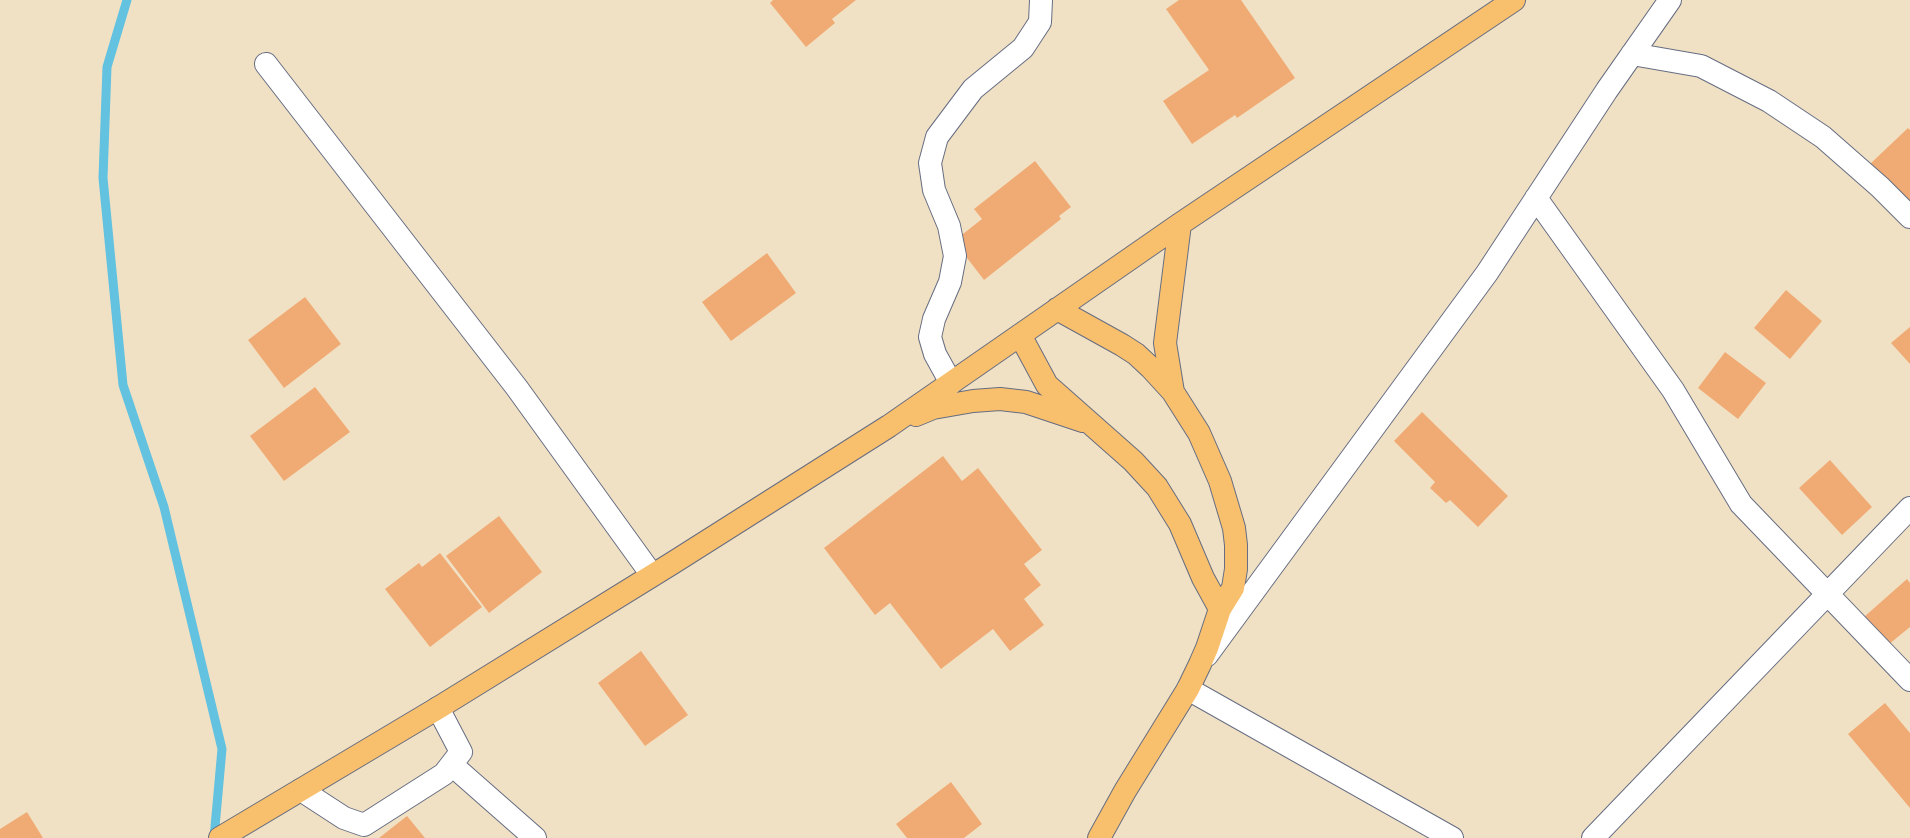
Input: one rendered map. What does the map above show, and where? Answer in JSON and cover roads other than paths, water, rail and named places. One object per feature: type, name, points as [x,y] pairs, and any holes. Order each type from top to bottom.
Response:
[{"type":"main road","points":[[220,838],[438,708],[889,426],[1180,224],[1514,0]]},
{"type":"main road","points":[[1173,392],[1165,343],[1180,224]]},
{"type":"main road","points":[[1057,309],[1122,344],[1136,354],[1152,368],[1173,392],[1199,433],[1220,481],[1234,528],[1236,545],[1235,578],[1233,588],[1220,610],[1200,664],[1188,689],[1125,791],[1099,838]]},
{"type":"main road","points":[[1020,335],[1048,385],[1143,471],[1167,502],[1180,524],[1196,557],[1203,578],[1220,610]]},
{"type":"main road","points":[[889,426],[933,408],[973,401],[1000,399],[1026,402],[1090,424]]},
{"type":"street","points":[[951,383],[936,354],[930,337],[934,319],[950,282],[955,256],[949,226],[934,190],[930,163],[937,137],[973,89],[1024,48],[1040,22],[1041,0]]},
{"type":"street","points":[[1200,664],[1487,273],[1632,54],[1670,0]]},
{"type":"street","points":[[1632,54],[1701,66],[1769,101],[1823,137],[1880,187],[1910,217]]},
{"type":"street","points":[[266,64],[517,388],[652,575]]},
{"type":"street","points":[[1536,198],[1673,390],[1741,504],[1910,680]]},
{"type":"street","points":[[1593,838],[1910,508]]},
{"type":"street","points":[[1188,689],[1452,838]]},
{"type":"street","points":[[301,790],[344,818],[364,825],[444,774],[461,752],[438,708]]},
{"type":"street","points":[[452,764],[535,838]]},
{"type":"waterway","points":[[127,0],[107,67],[103,178],[123,385],[164,507],[222,749],[214,838]]}]
